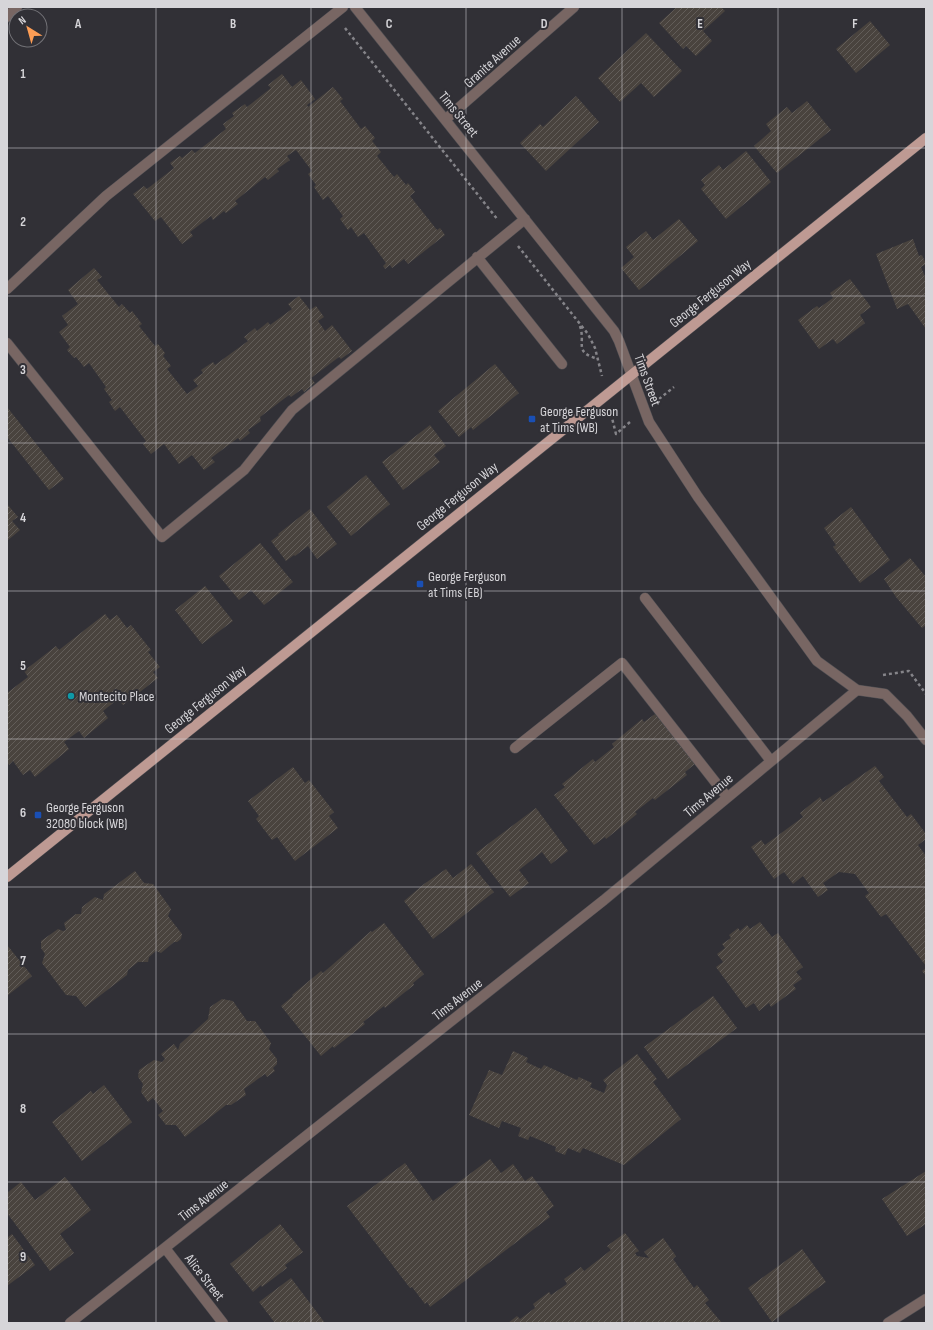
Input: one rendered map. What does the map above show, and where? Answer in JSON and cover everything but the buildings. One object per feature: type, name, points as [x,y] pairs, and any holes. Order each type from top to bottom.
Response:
[{"type":"main road","name":"George Ferguson Way","points":[[7,877],[632,374],[924,142]]},
{"type":"street","points":[[7,17],[17,7]]},
{"type":"street","points":[[7,289],[106,196],[343,7]]},
{"type":"street","name":"Tims Street","points":[[355,7],[614,331],[632,374],[649,422],[698,497],[817,661],[856,690],[885,694],[907,716],[926,740]]},
{"type":"street","name":"Granite Avenue","points":[[446,119],[574,7]]},
{"type":"street","points":[[7,343],[162,537],[244,470],[292,410],[525,218]]},
{"type":"street","points":[[477,257],[562,364]]},
{"type":"street","points":[[645,598],[771,761]]},
{"type":"street","points":[[515,748],[622,662],[727,797]]},
{"type":"street","name":"Tims Avenue","points":[[70,1323],[604,900],[856,690]]},
{"type":"street","name":"Alice Street","points":[[165,1248],[223,1323]]},
{"type":"street","points":[[888,1323],[926,1299]]},
{"type":"path","points":[[335,14],[508,232],[579,323],[592,340],[598,360],[585,354],[581,347],[582,331],[579,323]]},
{"type":"path","points":[[909,671],[926,694]]},
{"type":"place","name":"George Ferguson at Tims (WB)","points":[[532,419]]},
{"type":"place","name":"George Ferguson at Tims (EB)","points":[[420,584]]},
{"type":"place","name":"Montecito Place","points":[[71,696]]},
{"type":"place","name":"George Ferguson 32080 block (WB)","points":[[38,815]]}]
